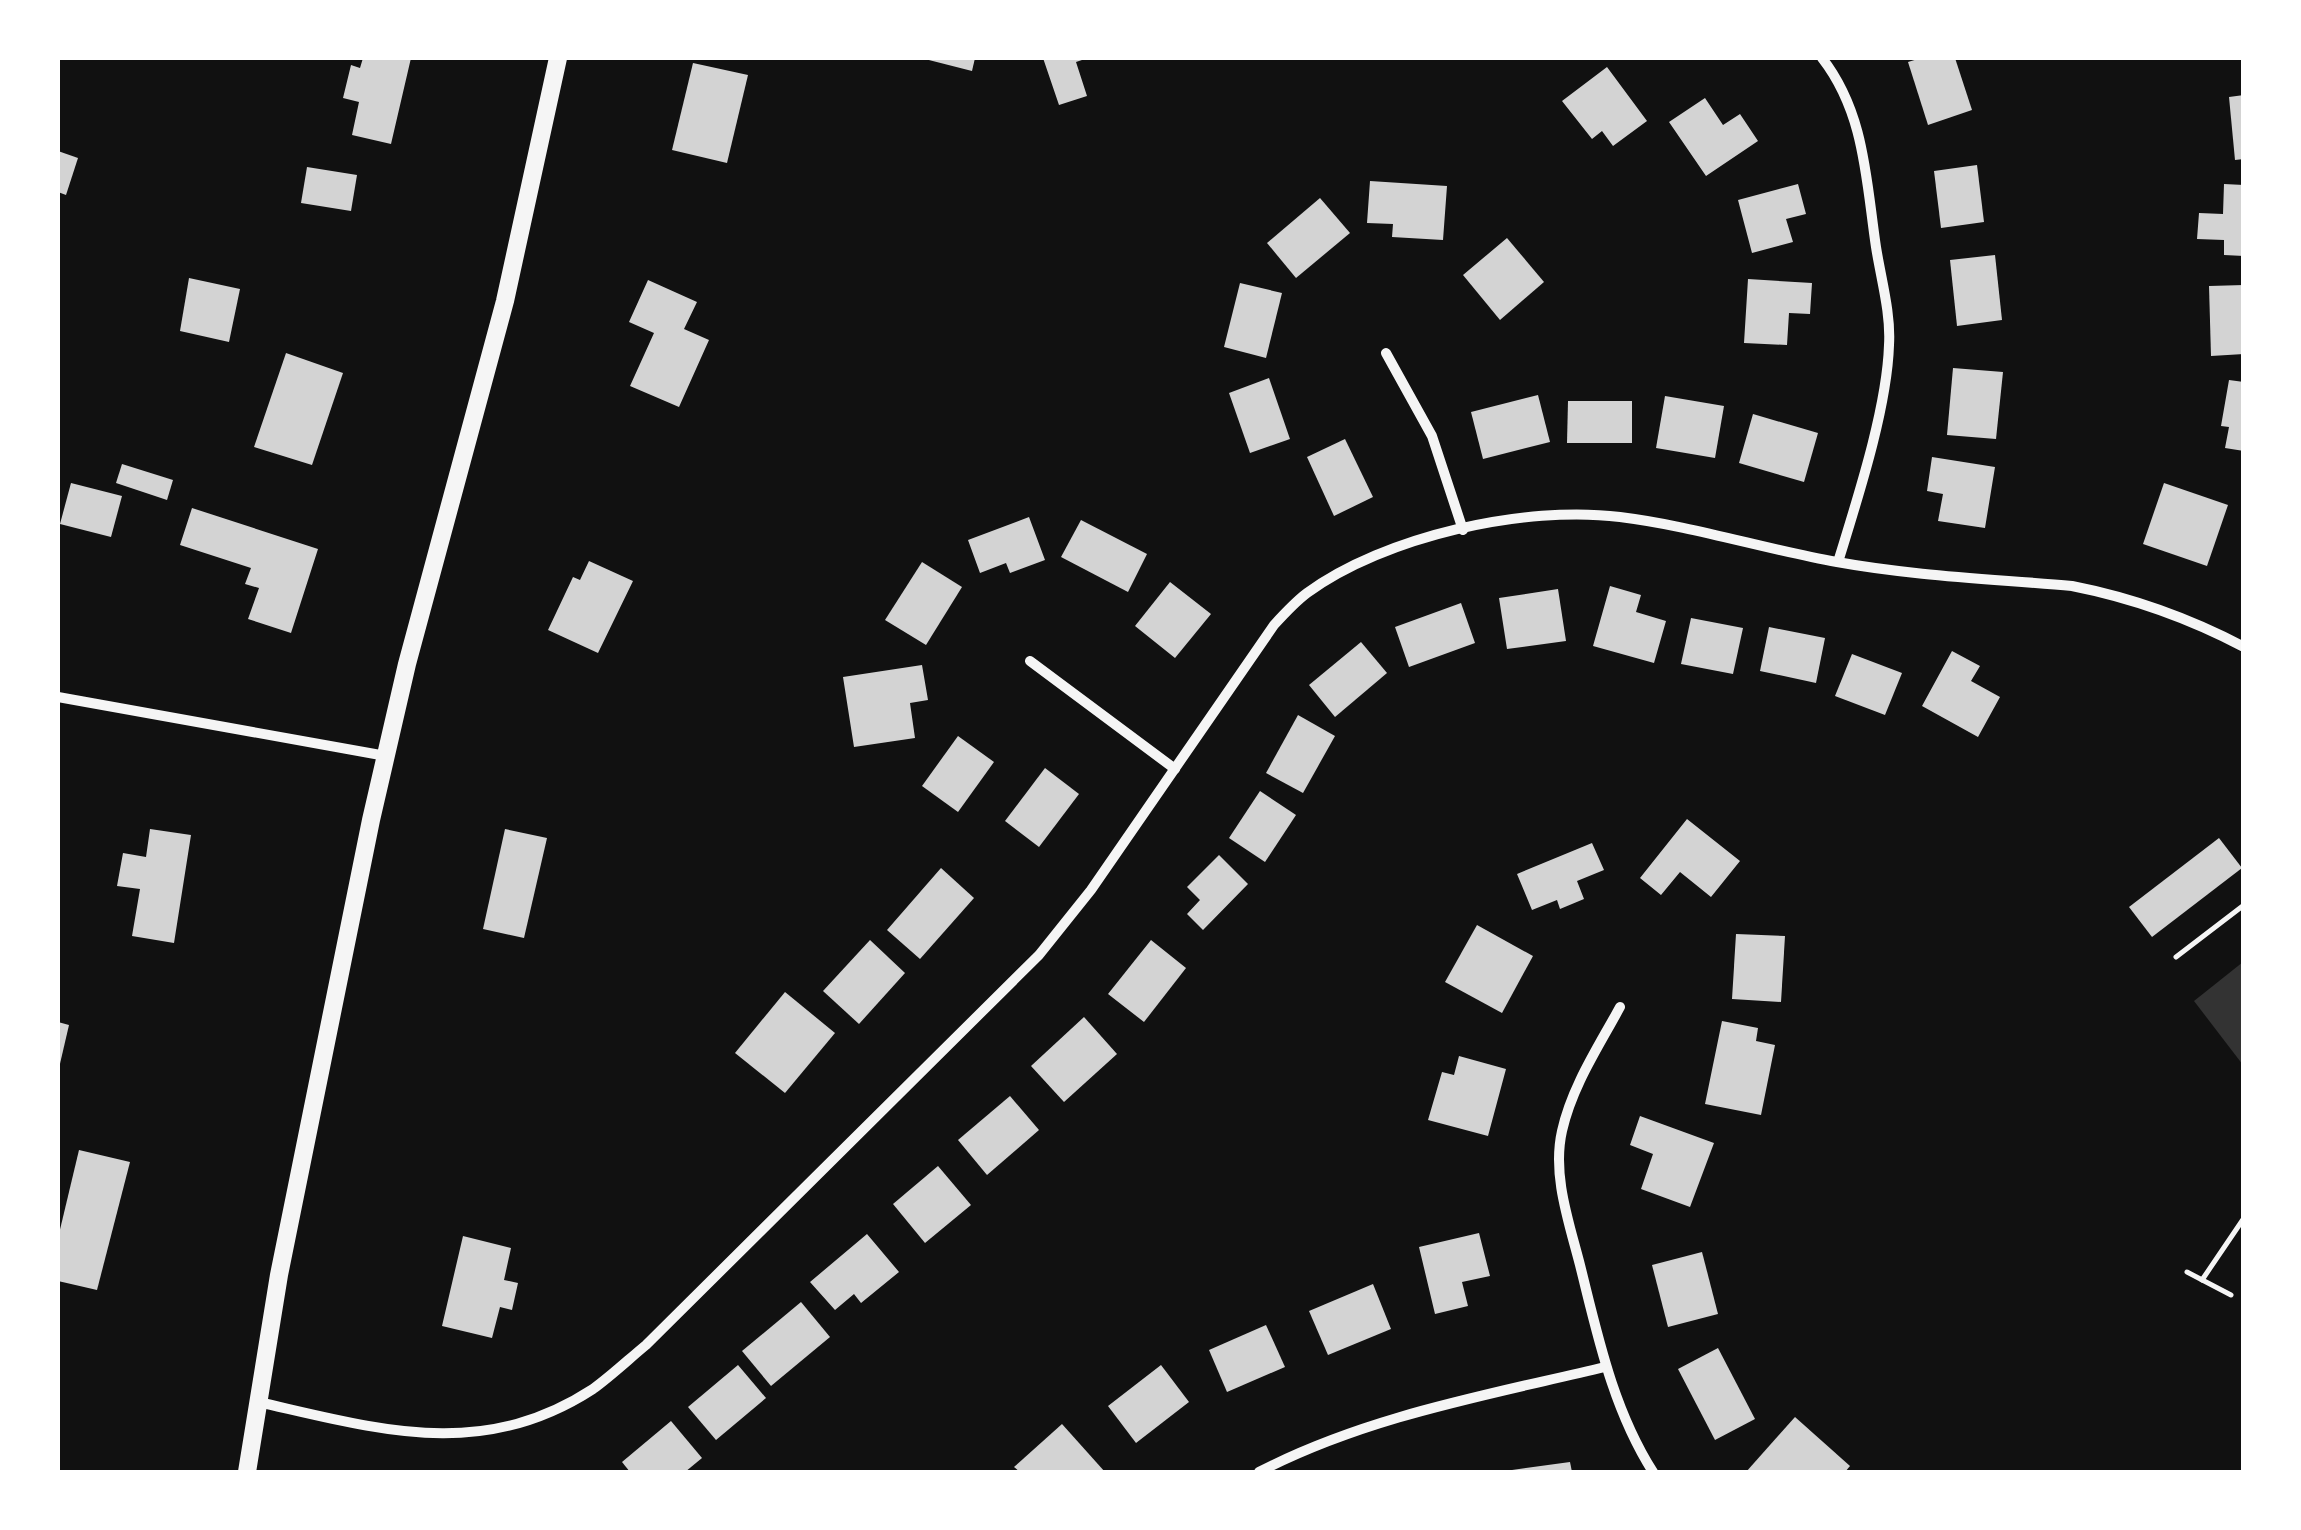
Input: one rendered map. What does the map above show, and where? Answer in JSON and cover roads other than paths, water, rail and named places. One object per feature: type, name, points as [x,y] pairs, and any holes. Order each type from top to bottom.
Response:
[{"type":"main road","points":[[247,1472],[278,1275],[386,756],[506,301],[558,58]]},
{"type":"street","points":[[1822,58],[1855,116],[1890,345],[1879,408],[1838,562]]},
{"type":"street","points":[[1386,352],[1432,436],[1463,530]]},
{"type":"street","points":[[257,1402],[360,1425],[457,1435],[507,1428],[549,1412],[593,1388],[646,1345],[1039,955],[1091,890],[1274,624],[1304,595],[1359,564],[1409,544],[1538,517],[1618,516],[1838,562],[2109,593],[2202,625],[2244,647]]},
{"type":"street","points":[[1030,661],[1175,769]]},
{"type":"street","points":[[58,697],[386,756]]},
{"type":"street","points":[[1620,1007],[1568,1108],[1558,1160],[1605,1366],[1617,1402],[1653,1472]]},
{"type":"street","points":[[1259,1472],[1344,1434],[1605,1366]]}]
